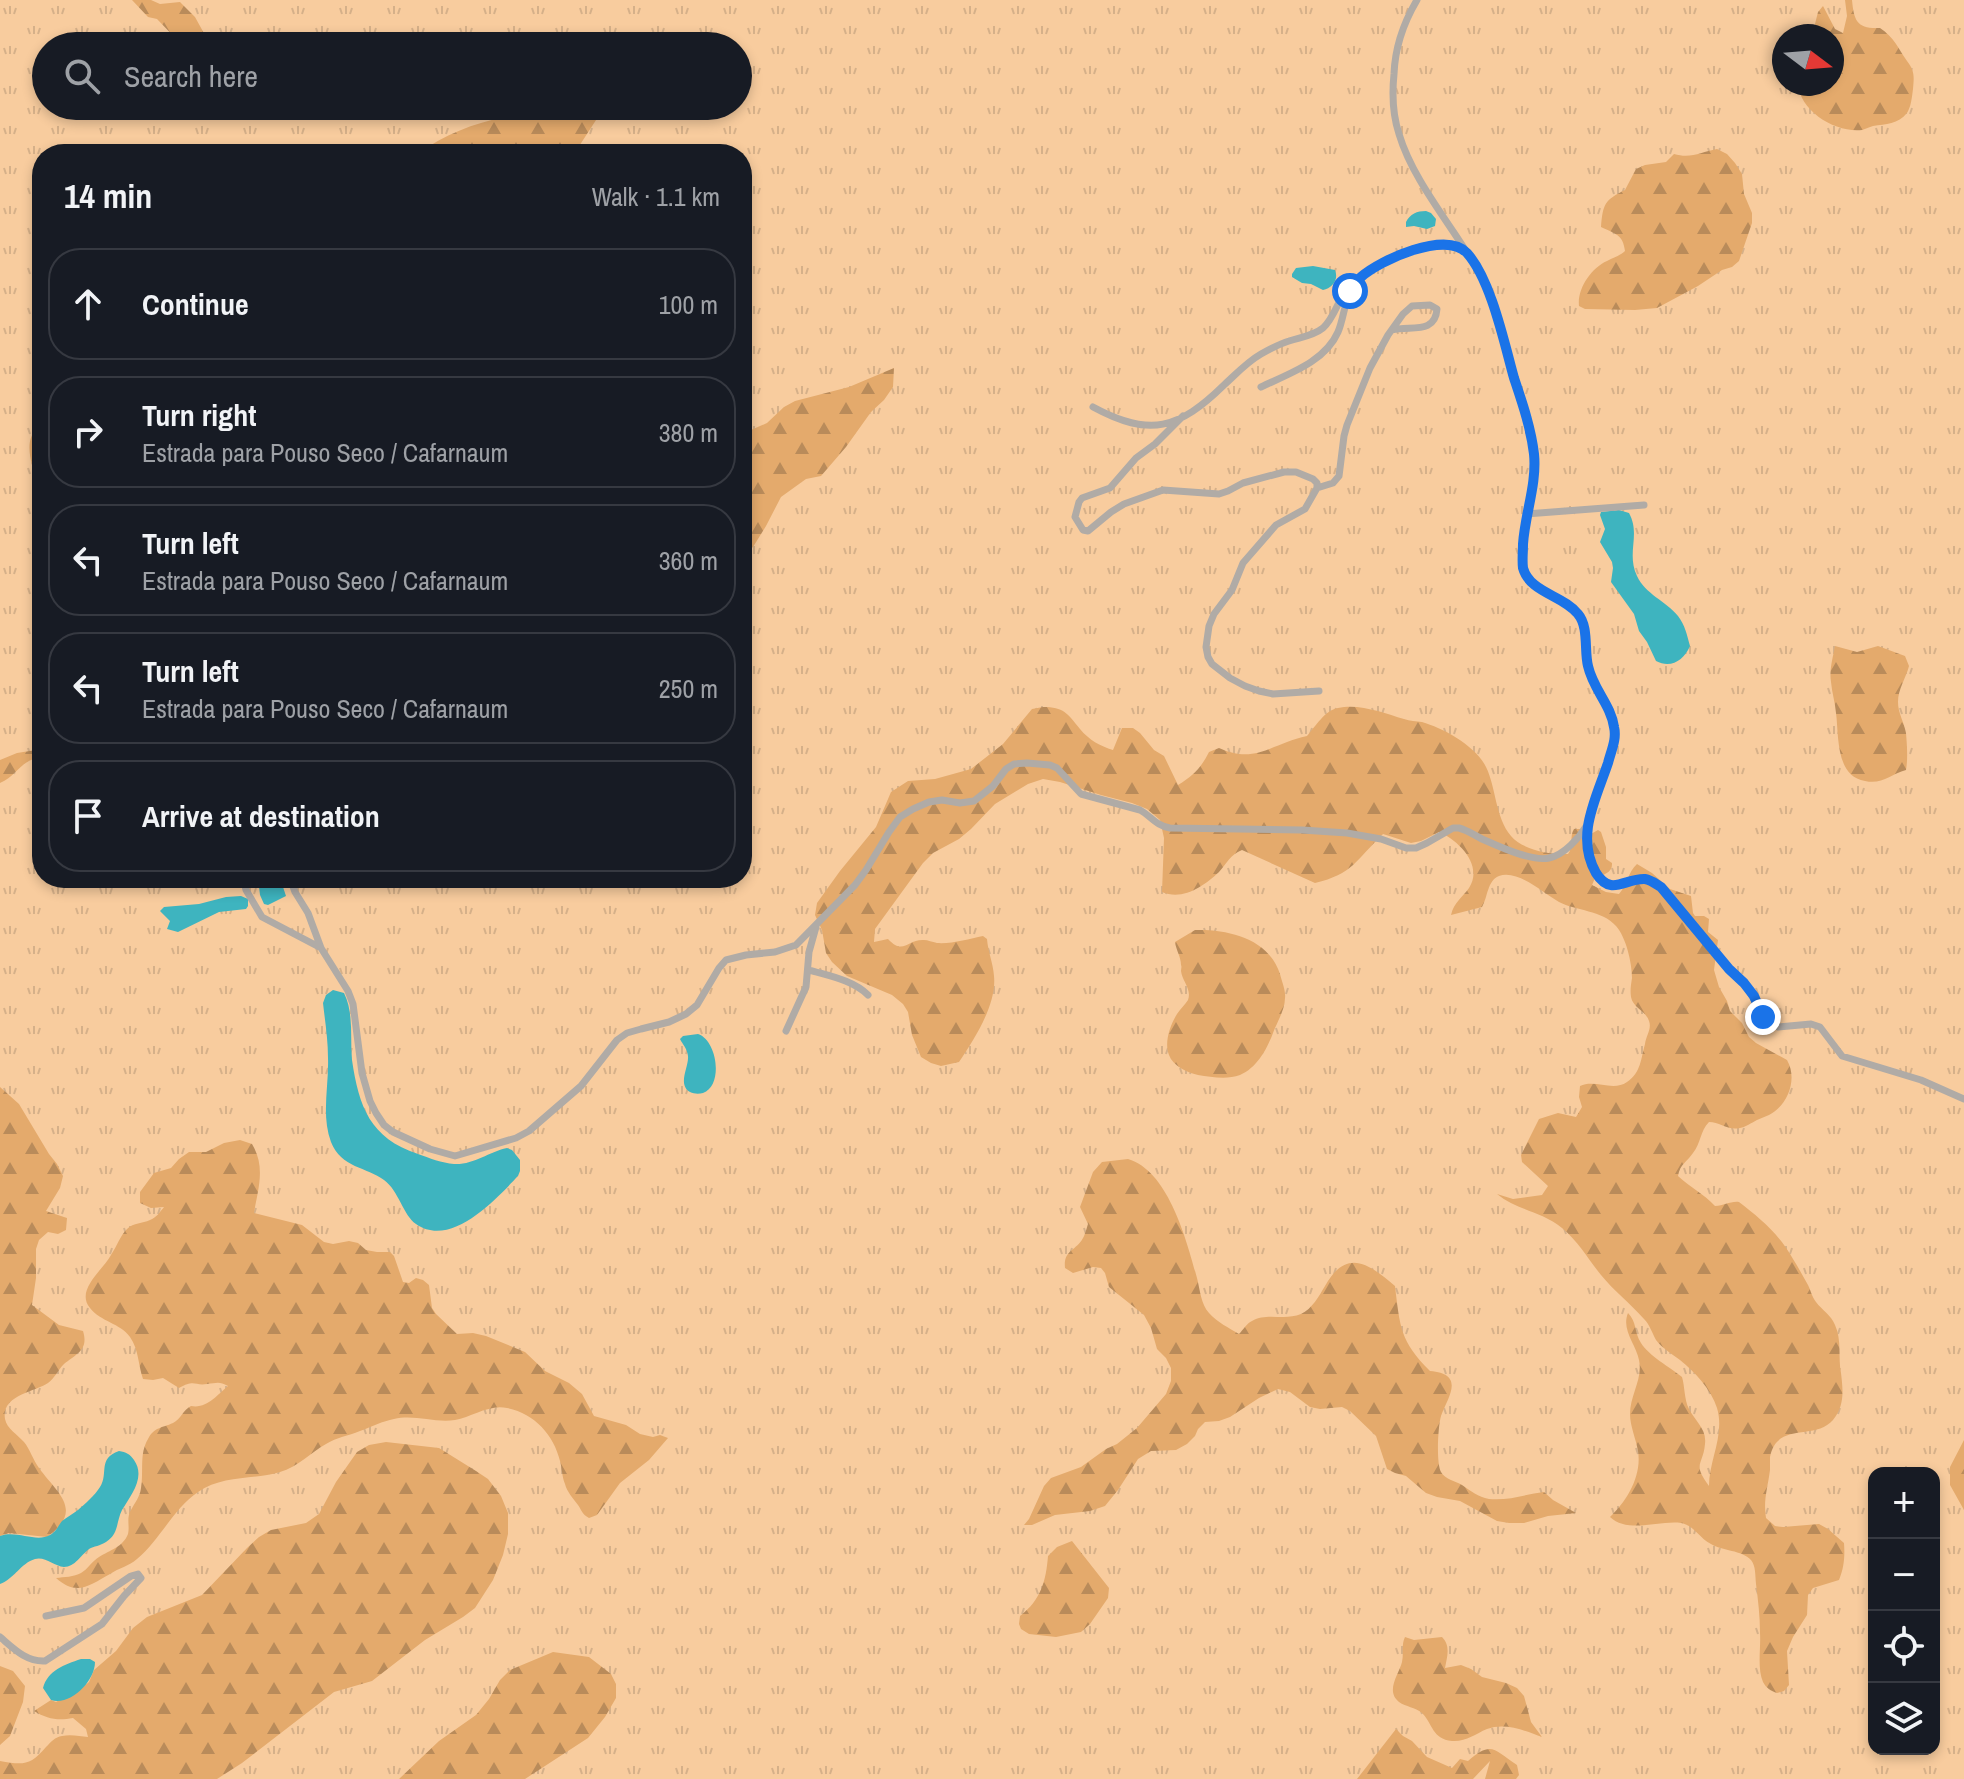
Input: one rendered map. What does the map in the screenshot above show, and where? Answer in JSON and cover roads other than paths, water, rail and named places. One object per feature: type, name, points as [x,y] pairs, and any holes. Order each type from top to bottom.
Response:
[{"type":"street","points":[[294,888],[308,913],[321,948],[353,1004],[362,1073],[376,1113],[393,1132],[430,1149],[455,1156],[516,1138],[529,1131],[581,1086],[617,1040],[627,1033],[669,1022],[697,1005],[726,960],[796,945],[855,885],[900,817],[929,802],[974,801],[1014,764],[1050,765],[1057,768],[1081,794],[1140,810],[1156,824],[1170,828],[1347,833],[1416,848],[1453,828],[1459,828],[1497,846],[1545,859],[1572,843],[1587,825],[1610,756],[1614,727],[1587,666],[1583,621],[1568,604],[1535,586],[1524,570],[1526,514],[1534,472],[1532,439],[1482,277],[1417,173],[1397,131],[1393,95],[1395,60],[1405,25],[1417,0]]},
{"type":"street","points":[[1093,407],[1109,416],[1143,426],[1167,424],[1200,406],[1260,354],[1321,330],[1346,290],[1377,267],[1417,248],[1439,245],[1466,251]]},
{"type":"street","points":[[1261,387],[1304,367],[1330,344],[1337,335],[1350,291],[1360,278]]},
{"type":"street","points":[[1317,488],[1333,483],[1339,476],[1347,425],[1370,368],[1392,330],[1412,306],[1430,305],[1437,309],[1436,317],[1429,325],[1392,330]]},
{"type":"street","points":[[1183,416],[1136,458],[1110,488],[1082,498],[1075,517],[1083,530],[1088,531],[1124,504],[1163,490],[1219,494],[1243,483],[1284,472],[1308,476],[1317,483],[1317,488],[1305,509],[1276,525],[1243,563],[1232,590],[1214,614],[1206,647],[1212,664],[1245,686],[1273,694],[1319,691]]},
{"type":"street","points":[[1526,514],[1644,505]]},
{"type":"street","points":[[1587,825],[1589,853],[1595,872],[1602,880],[1611,886],[1643,879],[1661,887],[1744,983],[1769,1024],[1778,1027],[1811,1024],[1820,1027],[1842,1056],[1921,1080],[1964,1099]]},
{"type":"street","points":[[246,888],[262,917],[321,948]]},
{"type":"street","points":[[786,1031],[802,999],[809,970],[809,952],[817,925]]},
{"type":"street","points":[[809,970],[852,984],[868,995]]},
{"type":"street","points":[[0,1637],[27,1659],[45,1661],[102,1624],[141,1578],[138,1574],[131,1576],[84,1608],[46,1616]]},
{"type":"water","points":[[1426,211],[1436,219],[1435,226],[1427,229],[1406,227],[1412,215]]},
{"type":"water","points":[[1313,266],[1335,270],[1332,285],[1323,290],[1292,277],[1296,268]]},
{"type":"water","points":[[1619,510],[1629,513],[1632,521],[1633,559],[1637,576],[1645,588],[1678,616],[1686,630],[1690,646],[1681,659],[1672,663],[1656,661],[1639,631],[1634,614],[1611,582],[1612,562],[1600,542],[1605,529],[1600,515],[1601,512]]},
{"type":"water","points":[[259,888],[283,888],[286,896],[268,905],[264,904]]},
{"type":"water","points":[[241,896],[248,899],[246,909],[219,912],[178,932],[167,929],[170,921],[160,911],[164,907]]},
{"type":"water","points":[[333,990],[344,993],[347,1001],[352,1060],[359,1092],[363,1106],[378,1130],[402,1147],[445,1163],[468,1162],[507,1148],[520,1160],[518,1176],[486,1207],[458,1226],[430,1230],[416,1224],[384,1180],[348,1162],[335,1151],[326,1121],[328,1051],[323,1003],[326,995]]},
{"type":"water","points":[[698,1034],[710,1045],[716,1072],[710,1088],[698,1094],[690,1092],[684,1085],[688,1056],[680,1039]]},
{"type":"water","points":[[119,1451],[134,1460],[138,1479],[110,1539],[89,1549],[68,1566],[42,1559],[30,1561],[0,1584],[0,1536],[13,1534],[39,1538],[52,1534],[100,1487],[108,1458]]},
{"type":"water","points":[[81,1659],[95,1662],[86,1684],[74,1696],[51,1700],[43,1688],[45,1682],[53,1672]]}]
